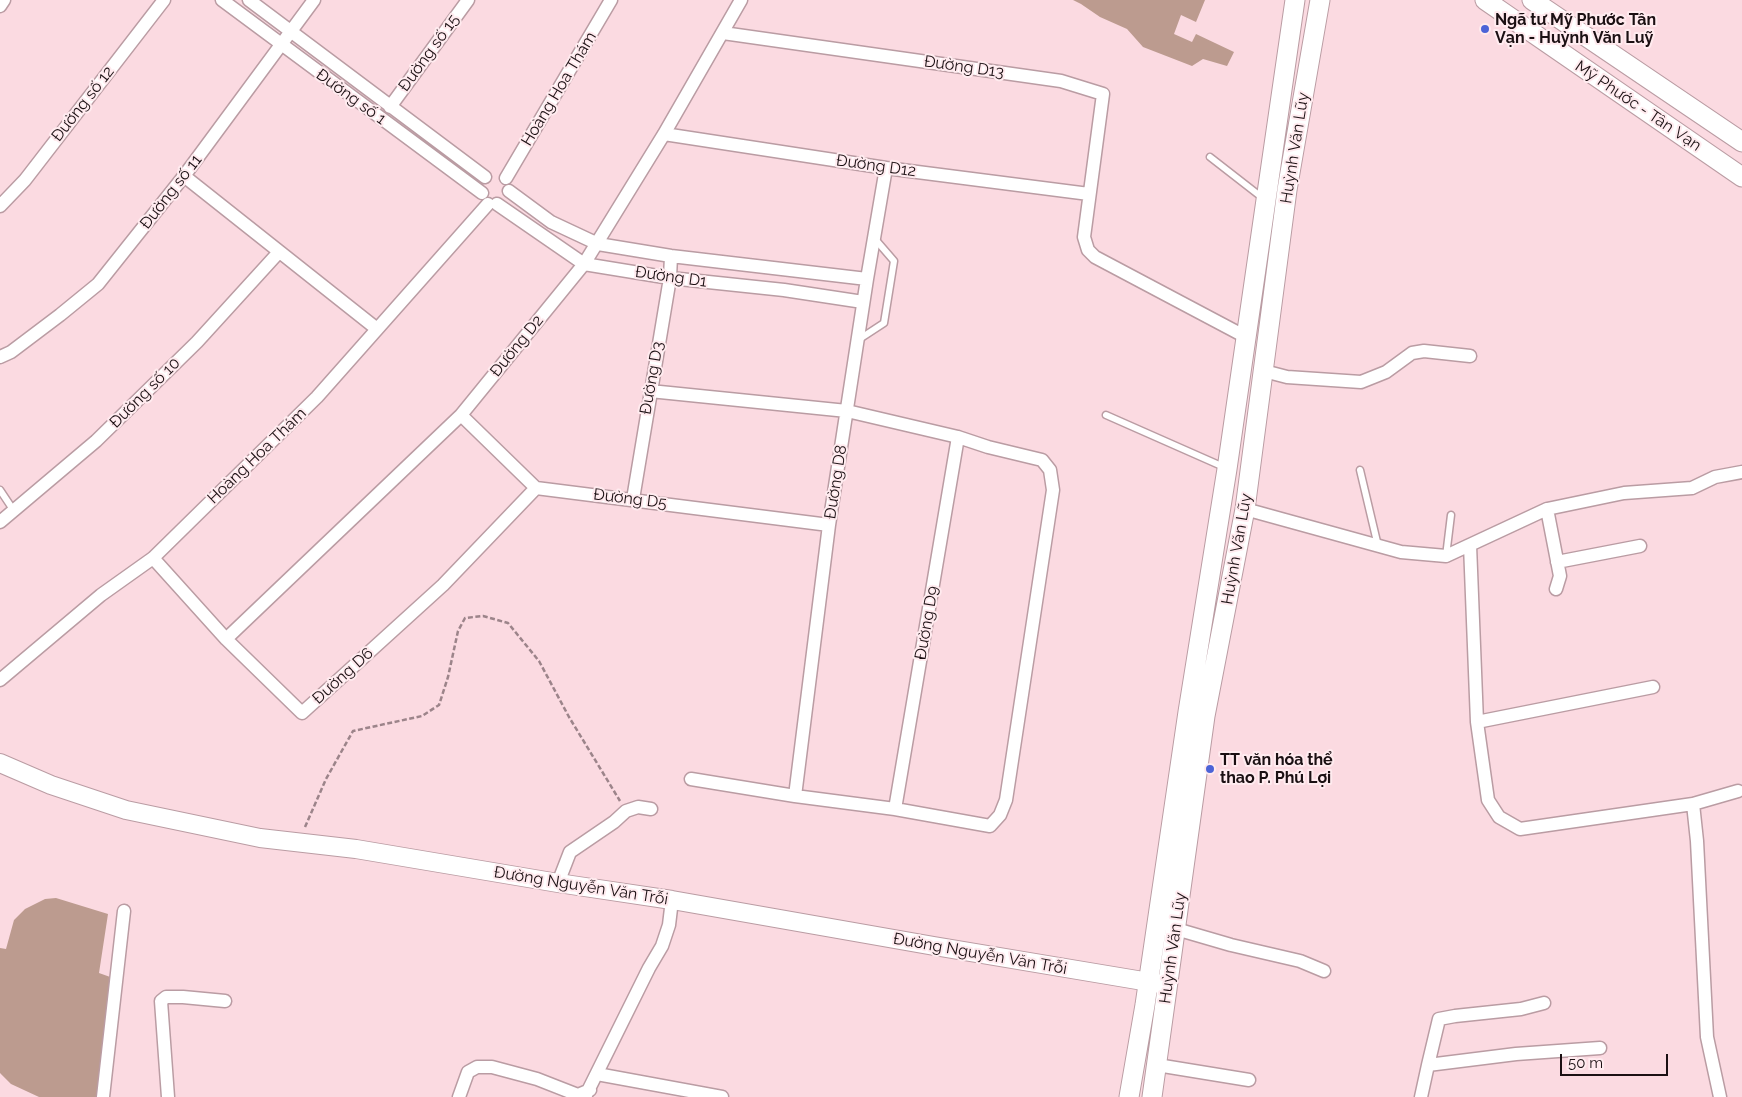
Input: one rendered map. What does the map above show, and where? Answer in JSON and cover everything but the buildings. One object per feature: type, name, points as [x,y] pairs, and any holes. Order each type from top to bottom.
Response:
[{"type":"main road","name":"Huỳnh Văn Lũy","points":[[1129,1097],[1148,982],[1186,722],[1227,469],[1265,200],[1296,0]]},
{"type":"main road","name":"Huỳnh Văn Lũy","points":[[1152,1097],[1205,716],[1246,509],[1287,190],[1320,0]]},
{"type":"main road","name":"Mỹ Phước - Tân Vạn","points":[[1485,0],[1742,177]]},
{"type":"main road","name":"Mỹ Phước - Tân Vạn","points":[[1532,0],[1742,142]]},
{"type":"street","points":[[0,6],[4,0]]},
{"type":"street","name":"Đường số 12","points":[[0,206],[25,180],[164,0]]},
{"type":"street","name":"Đường số 1","points":[[222,0],[489,200]]},
{"type":"street","name":"Đường số 1","points":[[249,0],[485,177]]},
{"type":"street","name":"Đường số 11","points":[[0,356],[11,352],[60,316],[98,284],[184,176],[314,0]]},
{"type":"street","name":"Đường số 15","points":[[390,107],[468,0]]},
{"type":"street","name":"Hoàng Hoa Thám","points":[[506,178],[611,0]]},
{"type":"street","name":"Đường D2","points":[[226,639],[461,415],[584,264],[664,134],[741,0]]},
{"type":"street","name":"Đường D13","points":[[723,33],[1061,81],[1103,94],[1089,194]]},
{"type":"street","name":"Đường D12","points":[[664,134],[886,168],[1089,194]]},
{"type":"street","name":"Đường D8","points":[[794,796],[829,526],[866,278],[886,168]]},
{"type":"street","points":[[499,174],[506,178],[510,187],[504,202],[489,200],[481,184],[485,177],[499,174]]},
{"type":"street","points":[[184,176],[377,329]]},
{"type":"street","name":"Đường D1","points":[[509,191],[551,222],[598,244],[671,256],[866,278]]},
{"type":"street","points":[[1089,194],[1084,237],[1088,250],[1095,258],[1246,336]]},
{"type":"street","name":"Hoàng Hoa Thám","points":[[0,680],[101,595],[153,558],[317,397],[489,200]]},
{"type":"street","name":"Đường D1","points":[[489,200],[584,264],[670,278],[784,290],[863,302]]},
{"type":"street","name":"Đường số 10","points":[[0,522],[96,441],[197,342],[279,252]]},
{"type":"street","name":"Đường D3","points":[[633,500],[670,278],[671,256]]},
{"type":"street","points":[[784,270],[784,290]]},
{"type":"street","points":[[1264,371],[1287,377],[1361,382],[1386,372],[1412,353],[1424,351],[1470,356]]},
{"type":"street","points":[[650,391],[847,411],[958,437],[988,447],[1042,460],[1050,470],[1054,490],[1006,800],[1000,815],[990,826],[895,809],[794,796],[691,779]]},
{"type":"street","points":[[461,415],[536,488]]},
{"type":"street","name":"Đường D9","points":[[895,809],[958,437]]},
{"type":"street","points":[[1246,509],[1401,552],[1446,556],[1547,509],[1624,493],[1692,488],[1715,477],[1742,472]]},
{"type":"street","name":"Đường D6","points":[[153,558],[226,639],[302,713],[443,585],[536,488]]},
{"type":"street","name":"Đường D5","points":[[536,488],[829,526]]},
{"type":"street","points":[[1547,509],[1560,576],[1556,589]]},
{"type":"street","points":[[1470,545],[1477,722],[1488,800],[1499,817],[1520,828],[1693,804],[1738,791]]},
{"type":"street","points":[[1557,562],[1640,546]]},
{"type":"street","points":[[1477,722],[1653,687]]},
{"type":"street","name":"Đường Nguyễn Văn Trỗi","points":[[0,763],[51,785],[126,810],[260,838],[356,849],[672,900],[1168,984]]},
{"type":"street","points":[[1693,804],[1697,841],[1707,1037],[1720,1097]]},
{"type":"street","points":[[558,883],[570,852],[614,822],[626,810],[638,808],[651,809]]},
{"type":"street","points":[[459,1097],[468,1072],[477,1067],[492,1067],[578,1095],[588,1094],[649,968],[662,946],[669,925],[672,900]]},
{"type":"street","points":[[103,1097],[124,911]]},
{"type":"street","points":[[1176,929],[1230,945],[1300,961],[1324,971]]},
{"type":"street","points":[[168,1097],[161,1001],[166,997],[225,1001]]},
{"type":"street","points":[[1421,1097],[1439,1019],[1522,1009],[1544,1003]]},
{"type":"street","points":[[1428,1066],[1516,1054],[1600,1048]]},
{"type":"street","points":[[1157,1065],[1249,1080]]},
{"type":"street","points":[[597,1074],[722,1097]]},
{"type":"lane","points":[[1210,157],[1265,200]]},
{"type":"lane","points":[[857,340],[884,323],[894,261],[874,238]]},
{"type":"lane","points":[[1106,415],[1227,469]]},
{"type":"lane","points":[[1360,470],[1378,546]]},
{"type":"lane","points":[[0,490],[14,511]]},
{"type":"lane","points":[[1446,556],[1451,515]]},
{"type":"path","points":[[299,842],[326,779],[353,731],[422,716],[438,705],[448,678],[458,631],[465,618],[483,616],[508,624],[539,661],[569,716],[626,810]]},
{"type":"shaded area","points":[[1073,0],[1205,0],[1196,22],[1181,15],[1174,34],[1192,42],[1196,34],[1234,52],[1227,66],[1203,59],[1192,66],[1143,47],[1127,29],[1100,17]]},
{"type":"shaded area","points":[[56,898],[108,914],[99,973],[113,978],[98,1097],[39,1097],[11,1084],[0,1073],[0,948],[6,949],[14,920],[25,909],[45,899]]},
{"type":"place","name":"Ngã tư Mỹ Phước Tân Vạn - Huỳnh Văn Luỹ","points":[[1485,29]]},
{"type":"place","name":"TT văn hóa thể thao P. Phú Lợi","points":[[1210,769]]}]
